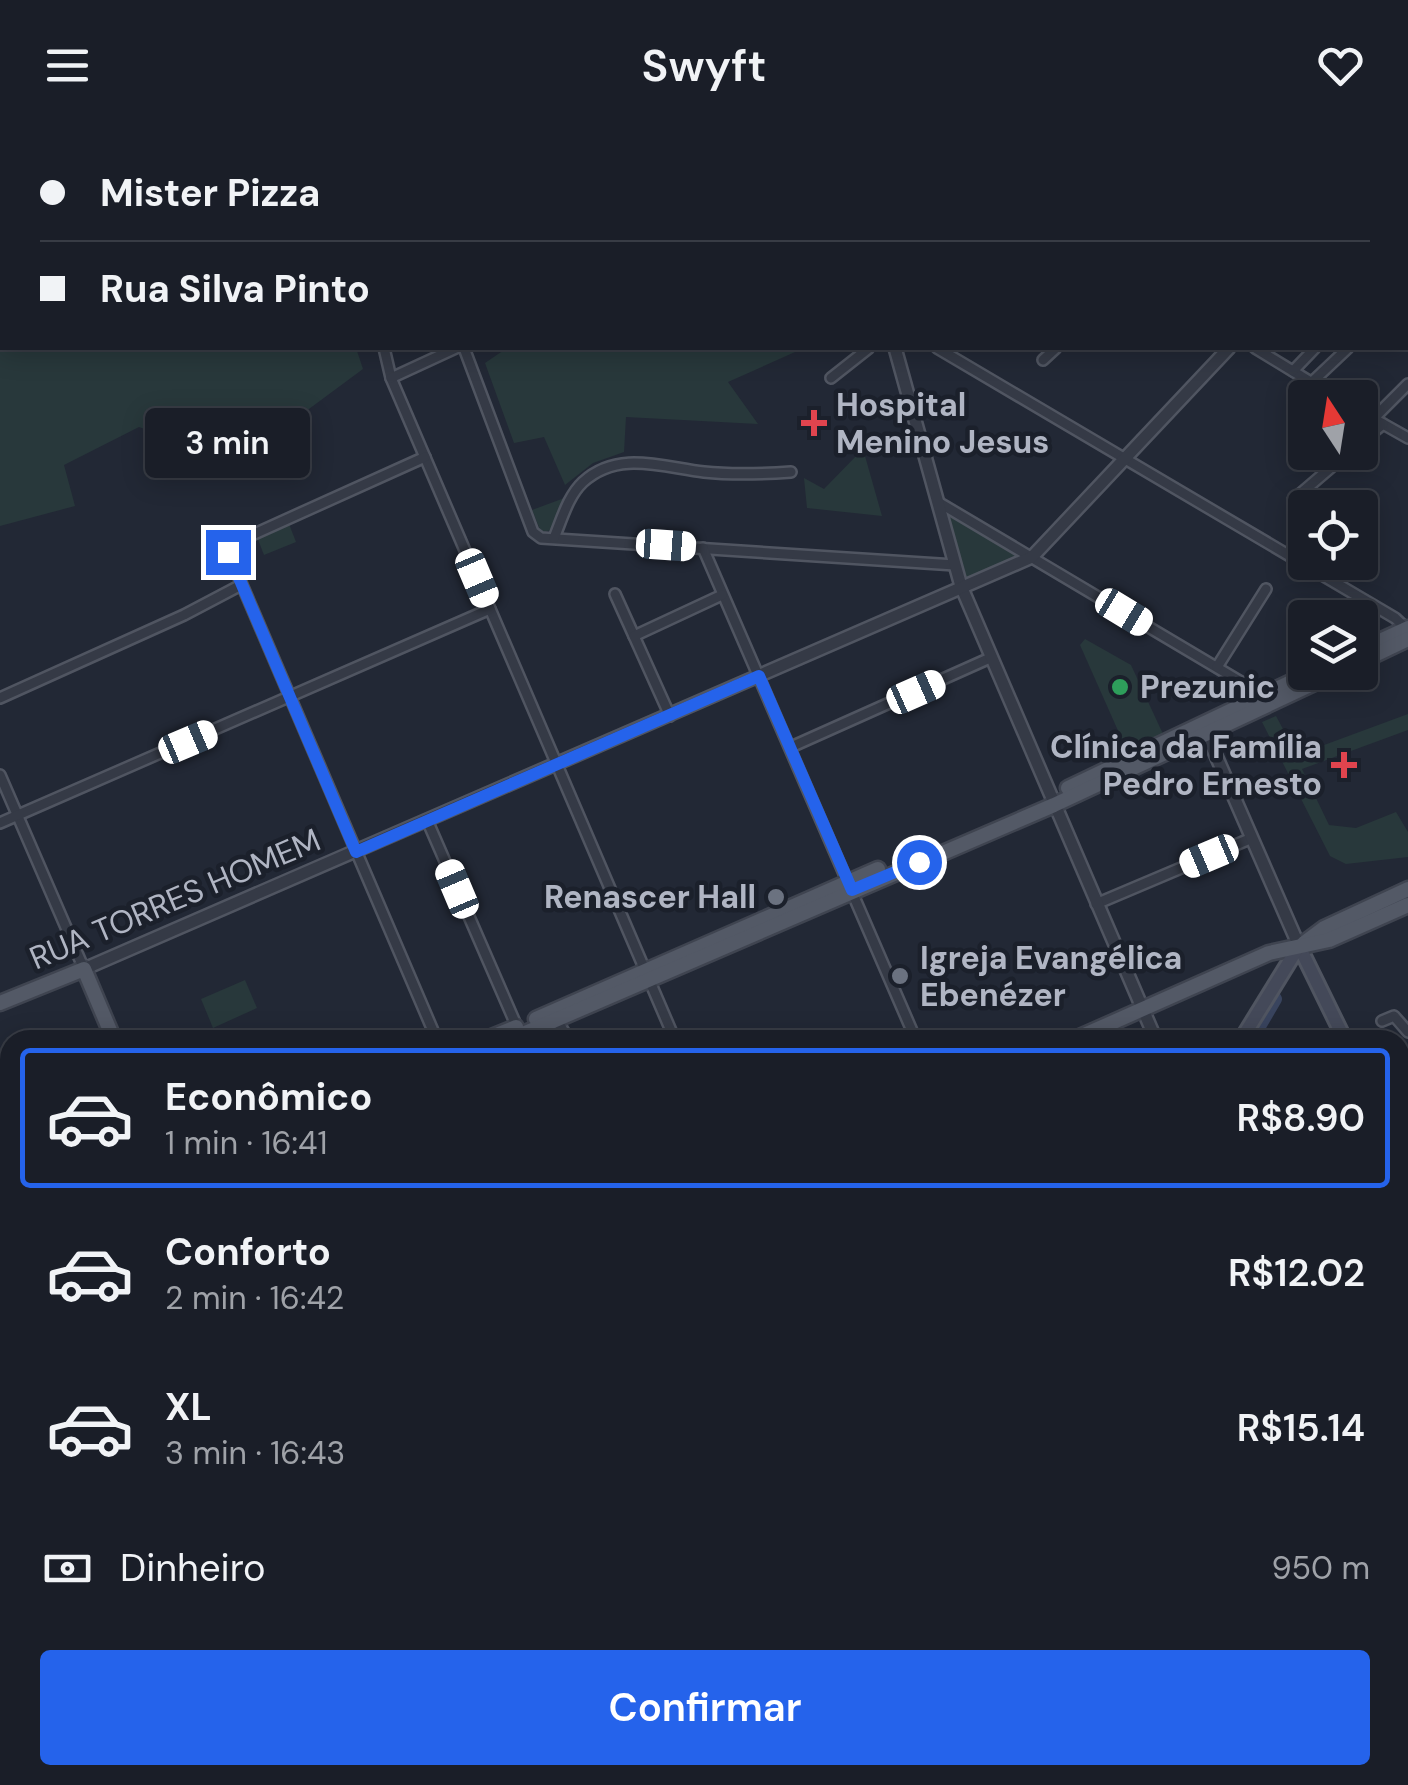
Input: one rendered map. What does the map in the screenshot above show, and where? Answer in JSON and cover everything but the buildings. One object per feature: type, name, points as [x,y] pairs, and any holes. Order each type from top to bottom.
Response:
[{"type":"main road","points":[[1378,642],[1408,628]]},
{"type":"main road","points":[[1378,653],[1408,639]]},
{"type":"main road","points":[[1205,729],[1288,684]]},
{"type":"main road","points":[[523,1030],[1052,801],[1296,690]]},
{"type":"main road","points":[[1248,1030],[1300,946],[1324,928],[1408,889]]},
{"type":"main road","points":[[1096,1030],[1269,953],[1329,940],[1408,905]]},
{"type":"main road","points":[[1300,946],[1339,1030]]},
{"type":"main road","points":[[84,969],[110,1030]]},
{"type":"main road","name":"RUA TORRES HOMEM","points":[[1,1002],[84,969]]},
{"type":"street","points":[[384,350],[391,378],[671,1030]]},
{"type":"street","points":[[391,378],[455,350]]},
{"type":"street","points":[[461,350],[533,532],[540,538],[955,565]]},
{"type":"street","points":[[831,378],[867,350]]},
{"type":"street","points":[[896,350],[961,586],[1151,1030]]},
{"type":"street","points":[[940,350],[1408,628]]},
{"type":"street","points":[[1043,360],[1054,350]]},
{"type":"street","points":[[1032,557],[1228,350]]},
{"type":"street","points":[[1293,371],[1313,350]]},
{"type":"street","points":[[1314,380],[1346,350]]},
{"type":"street","points":[[1271,352],[1309,380]]},
{"type":"street","points":[[1408,384],[1378,421],[1408,438]]},
{"type":"street","points":[[425,457],[232,544],[228,552],[433,1030]]},
{"type":"street","points":[[554,538],[573,494],[592,475],[616,464],[630,462],[708,472],[790,472]]},
{"type":"street","points":[[1305,490],[1328,470]]},
{"type":"street","points":[[938,502],[1264,695]]},
{"type":"street","points":[[703,548],[912,1030]]},
{"type":"street","name":"RUA TORRES HOMEM","points":[[84,969],[1032,557]]},
{"type":"street","points":[[0,698],[241,585]]},
{"type":"street","points":[[1216,667],[1266,589]]},
{"type":"street","points":[[615,594],[670,716]]},
{"type":"street","points":[[634,636],[722,595]]},
{"type":"street","points":[[0,823],[490,609]]},
{"type":"street","points":[[790,747],[990,658]]},
{"type":"street","points":[[1205,729],[1300,946]]},
{"type":"street","points":[[0,774],[84,969]]},
{"type":"street","points":[[427,820],[511,1030]]},
{"type":"street","points":[[1096,904],[1252,838]]},
{"type":"street","points":[[1382,1021],[1394,1016],[1406,1030]]},
{"type":"street","points":[[554,1017],[562,1030]]},
{"type":"shaded area","points":[[0,350],[357,350],[363,369],[263,443],[192,446],[139,427],[64,465],[75,506],[0,526]]},
{"type":"shaded area","points":[[504,350],[800,350],[728,382],[758,424],[626,417],[624,452],[593,463],[565,485],[544,437],[514,443],[485,363]]},
{"type":"shaded area","points":[[863,449],[882,516],[807,508],[804,478],[824,489]]},
{"type":"shaded area","points":[[567,497],[553,530],[541,532],[532,510]]},
{"type":"shaded area","points":[[944,508],[1018,557],[966,580]]},
{"type":"shaded area","points":[[289,524],[296,542],[264,555],[257,537]]},
{"type":"shaded area","name":"Prezunic","points":[[1085,639],[1131,665],[1163,734],[1127,751],[1080,645]]},
{"type":"shaded area","points":[[1408,714],[1408,730],[1302,769],[1329,825],[1356,828],[1396,812],[1408,832],[1408,857],[1346,864],[1330,856],[1262,722],[1276,716],[1297,755]]},
{"type":"shaded area","points":[[245,980],[257,1008],[213,1028],[201,999]]},
{"type":"waterway","points":[[1257,1030],[1275,999]]},
{"type":"place","name":"Hospital Menino Jesus","points":[[814,423]]},
{"type":"place","name":"Prezunic","points":[[1120,687]]},
{"type":"place","name":"Clínica da Família Pedro Ernesto","points":[[1344,765]]},
{"type":"place","name":"Renascer Hall","points":[[776,897]]},
{"type":"place","name":"Igreja Evangélica Ebenézer","points":[[900,976]]},
{"type":"route","points":[[228,552],[356,852],[759,676],[852,890],[919,862]]}]
